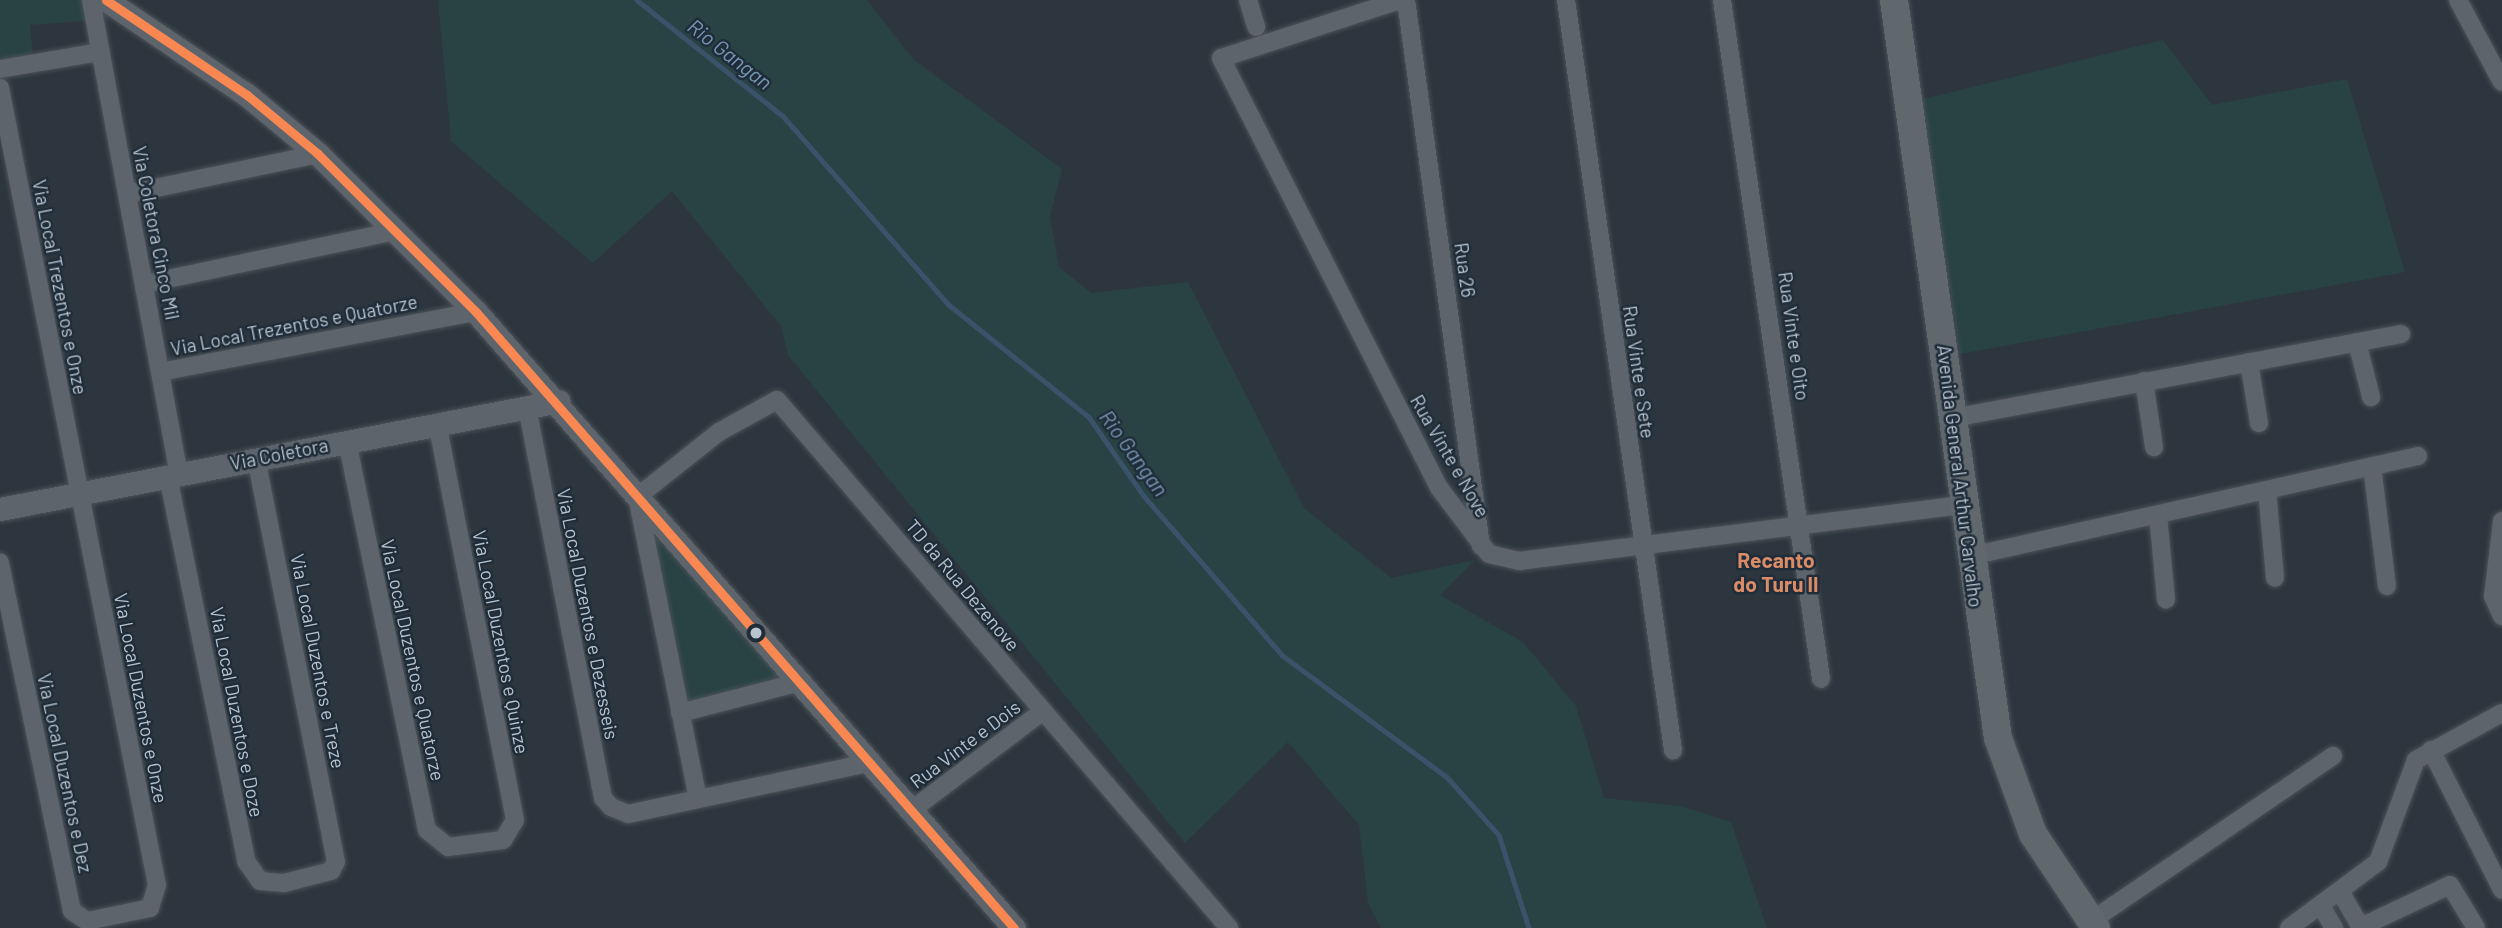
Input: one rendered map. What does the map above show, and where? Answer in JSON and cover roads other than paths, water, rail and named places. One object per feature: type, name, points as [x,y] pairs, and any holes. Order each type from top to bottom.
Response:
[{"type":"main road","name":"Avenida General Arthur Carvalho","points":[[1894,0],[1965,505],[1982,655],[2006,767],[2033,834],[2093,925]]},
{"type":"street","name":"Via Coletora Cinco Mil","points":[[91,0],[160,372],[173,475]]},
{"type":"street","points":[[106,0],[247,94],[318,154],[476,312],[559,401],[637,497],[873,762],[1014,928]]},
{"type":"street","points":[[1248,0],[1256,27]]},
{"type":"street","name":"Rua Vinte e Nove","points":[[1400,0],[1221,58],[1440,489],[1489,554],[1519,561],[1800,522],[1965,505]]},
{"type":"street","name":"Rua 26","points":[[1406,0],[1481,546]]},
{"type":"street","name":"Rua Vinte e Sete","points":[[1566,0],[1673,750]]},
{"type":"street","name":"Rua Vinte e Oito","points":[[1722,0],[1821,679]]},
{"type":"street","points":[[2458,0],[2502,82]]},
{"type":"street","points":[[0,69],[101,52]]},
{"type":"street","name":"Via Local Trezentos e Onze","points":[[0,88],[79,494]]},
{"type":"street","points":[[127,194],[318,154]]},
{"type":"street","points":[[144,284],[396,231]]},
{"type":"street","name":"Via Local Trezentos e Quatorze","points":[[160,372],[476,312]]},
{"type":"street","points":[[1953,418],[2401,334]]},
{"type":"street","points":[[2357,342],[2371,397]]},
{"type":"street","points":[[2249,362],[2259,423]]},
{"type":"street","points":[[2144,381],[2154,447]]},
{"type":"street","name":"TD da Rua Dezenove","points":[[637,497],[727,426],[776,400],[1230,928]]},
{"type":"street","name":"Via Coletora","points":[[0,509],[559,401]]},
{"type":"street","name":"Via Local Duzentos e Dezesseis","points":[[527,407],[603,798],[628,814],[698,799]]},
{"type":"street","name":"Via Local Duzentos e Quinze","points":[[437,424],[515,820],[503,840],[478,844]]},
{"type":"street","name":"Via Local Duzentos e Quatorze","points":[[347,441],[427,830],[438,845],[478,844]]},
{"type":"street","points":[[1971,556],[2418,456]]},
{"type":"street","name":"Via Local Duzentos e Treze","points":[[256,459],[336,853],[331,871]]},
{"type":"street","points":[[2372,466],[2387,586]]},
{"type":"street","name":"Via Local Duzentos e Doze","points":[[173,475],[246,861],[252,875],[273,884],[331,871]]},
{"type":"street","points":[[2267,490],[2275,579]]},
{"type":"street","name":"Via Local Duzentos e Onze","points":[[79,494],[157,885],[150,908]]},
{"type":"street","points":[[637,497],[698,799],[873,762]]},
{"type":"street","points":[[2158,515],[2166,600]]},
{"type":"street","points":[[2502,521],[2493,596],[2502,616]]},
{"type":"street","name":"Via Local Duzentos e Dez","points":[[0,562],[72,911],[87,921],[150,908]]},
{"type":"street","points":[[680,713],[800,682]]},
{"type":"street","name":"Rua Vinte e Dois","points":[[913,809],[1043,711]]},
{"type":"street","points":[[2289,928],[2341,893],[2378,862],[2408,770],[2431,750],[2502,713]]},
{"type":"street","points":[[2431,750],[2502,890]]},
{"type":"street","points":[[2093,925],[2333,756]]},
{"type":"street","points":[[2341,893],[2360,927],[2447,884],[2476,928]]},
{"type":"street","points":[[2321,906],[2334,928]]},
{"type":"waterway","name":"Rio Gangan","points":[[637,0],[783,116],[948,304],[1089,417],[1144,496],[1282,655],[1447,777],[1499,835],[1529,928]]},
{"type":"district","name":"Recanto do Turu II","points":[[1776,572]]}]
